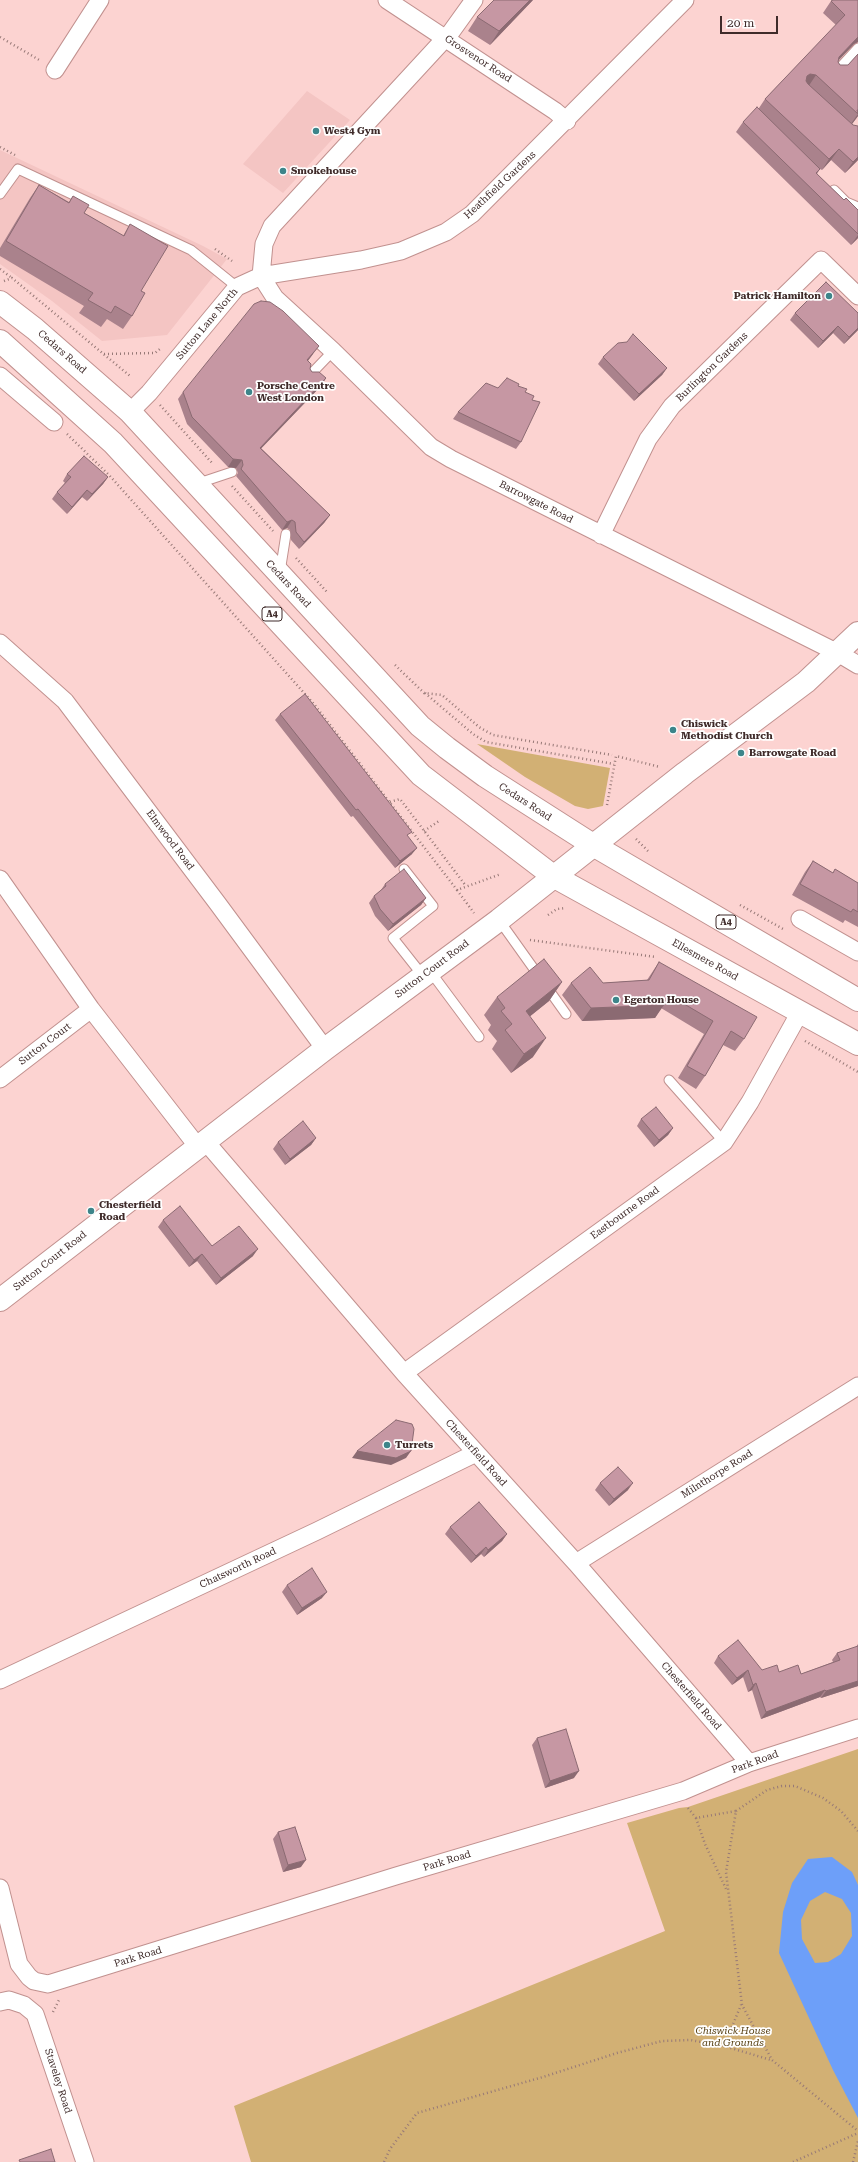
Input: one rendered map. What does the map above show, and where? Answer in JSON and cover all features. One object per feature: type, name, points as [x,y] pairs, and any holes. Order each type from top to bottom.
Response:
[{"type":"main road","name":"Cedars Road","points":[[0,302],[35,329],[130,412],[420,726],[485,776],[593,845]]},
{"type":"main road","name":"A4","points":[[0,341],[113,443],[420,775],[553,876]]},
{"type":"main road","name":"Sutton Court Road","points":[[0,1300],[325,1049],[493,924],[685,773],[806,682],[858,633]]},
{"type":"main road","name":"A4","points":[[593,845],[858,1000]]},
{"type":"main road","name":"Ellesmere Road","points":[[553,876],[858,1044]]},
{"type":"street","points":[[55,70],[100,0]]},
{"type":"street","name":"Grosvenor Road","points":[[387,0],[555,111],[567,121]]},
{"type":"street","name":"Heathfield Gardens","points":[[261,276],[361,260],[401,251],[446,232],[472,214],[567,121],[685,0]]},
{"type":"street","points":[[261,276],[264,244],[272,226],[469,10],[473,2]]},
{"type":"street","name":"Burlington Gardens","points":[[601,535],[648,439],[672,406],[821,260],[858,296]]},
{"type":"street","name":"Sutton Lane North","points":[[130,412],[149,393],[237,286],[261,276]]},
{"type":"street","name":"Barrowgate Road","points":[[261,276],[275,298],[333,351],[431,447],[451,459],[838,653],[858,665]]},
{"type":"street","points":[[0,376],[54,422]]},
{"type":"street","name":"Elmwood Road","points":[[0,643],[65,701],[325,1049]]},
{"type":"street","name":"Chesterfield Road","points":[[0,879],[91,1009],[202,1144],[476,1453],[576,1563],[749,1763]]},
{"type":"street","points":[[800,919],[858,952]]},
{"type":"street","name":"Sutton Court","points":[[0,1079],[91,1009]]},
{"type":"street","name":"Eastbourne Road","points":[[404,1372],[724,1142],[750,1102],[800,1012]]},
{"type":"street","name":"Milnthorpe Road","points":[[576,1563],[858,1386]]},
{"type":"street","name":"Chatsworth Road","points":[[0,1680],[476,1453]]},
{"type":"street","name":"Park Road","points":[[0,1888],[19,1964],[34,1981],[48,1984],[389,1878],[683,1791],[749,1763],[858,1728]]},
{"type":"street","name":"Staveley Road","points":[[0,2002],[9,2000],[24,2005],[35,2014],[85,2162]]},
{"type":"lane","points":[[836,72],[858,48]]},
{"type":"lane","points":[[0,194],[18,169],[191,250],[237,286]]},
{"type":"lane","points":[[829,186],[846,202],[858,207]]},
{"type":"lane","points":[[310,375],[333,351]]},
{"type":"lane","points":[[196,484],[232,472]]},
{"type":"lane","points":[[280,574],[286,534]]},
{"type":"lane","points":[[404,869],[433,906],[393,938],[426,974],[479,1037]]},
{"type":"lane","points":[[493,924],[512,938],[566,1014]]},
{"type":"lane","points":[[669,1080],[724,1142]]},
{"type":"path","points":[[0,38],[55,70]]},
{"type":"path","points":[[0,269],[130,376]]},
{"type":"path","points":[[0,280],[2,282],[12,278]]},
{"type":"path","points":[[104,354],[155,354],[161,349]]},
{"type":"path","points":[[160,405],[328,593]]},
{"type":"path","points":[[54,422],[109,475],[309,698],[457,890],[493,924]]},
{"type":"path","points":[[392,662],[424,693],[473,734],[486,742],[614,764]]},
{"type":"path","points":[[424,693],[442,696],[479,727],[493,735],[614,756],[685,773]]},
{"type":"path","points":[[606,805],[614,764],[614,756]]},
{"type":"path","points":[[390,802],[400,799],[466,886]]},
{"type":"path","points":[[424,831],[439,821]]},
{"type":"path","points":[[636,839],[650,853]]},
{"type":"path","points":[[457,890],[501,874]]},
{"type":"path","points":[[739,904],[786,931]]},
{"type":"path","points":[[512,938],[660,958]]},
{"type":"path","points":[[802,1039],[858,1072]]},
{"type":"path","points":[[696,1818],[736,1811],[767,1790],[782,1786],[795,1786],[823,1798],[841,1811],[858,1831]]},
{"type":"path","points":[[688,1808],[696,1818],[705,1844],[728,1893]]},
{"type":"path","points":[[736,1811],[726,1872],[742,2005],[772,2060],[858,2132],[792,2162]]},
{"type":"path","points":[[42,2034],[72,1977]]},
{"type":"path","points":[[55,2001],[56,2006]]},
{"type":"path","points":[[724,2046],[742,2005]]},
{"type":"path","points":[[50,2009],[56,2006]]},
{"type":"path","points":[[384,2162],[390,2149],[416,2113],[662,2041],[690,2040],[724,2046],[772,2060]]},
{"type":"path","points":[[854,2162],[858,2141]]},
{"type":"shaded area","points":[[307,91],[350,120],[283,193],[243,164]]},
{"type":"shaded area","points":[[0,150],[203,246],[227,259],[167,335],[102,341],[52,301],[0,264]]},
{"type":"green space","points":[[477,744],[610,768],[603,806],[588,809],[575,806],[525,777]]},
{"type":"green space","name":"Chiswick House and Grounds","points":[[858,1749],[858,2162],[251,2162],[234,2106],[665,1931],[627,1823],[679,1808],[688,1807]]},
{"type":"water","points":[[832,1857],[852,1872],[858,1885],[858,2118],[833,2070],[779,1953],[783,1912],[792,1883],[808,1859]],"holes":[[[825,1892],[842,1899],[851,1913],[852,1936],[841,1954],[828,1962],[815,1963],[802,1939],[801,1920],[810,1901]]]},
{"type":"building","points":[[494,0],[530,0],[499,31],[477,17]]},
{"type":"building","points":[[858,0],[858,37],[839,57],[838,62],[840,65],[848,65],[858,54],[858,114],[816,75],[810,74],[807,76],[806,81],[853,125],[858,126],[858,157],[853,162],[839,149],[829,159],[765,99],[845,15],[831,1]]},
{"type":"building","points":[[757,107],[820,169],[816,173],[844,200],[846,198],[858,210],[858,234],[743,122]]},
{"type":"building","points":[[39,185],[69,203],[73,196],[89,205],[84,213],[124,236],[130,224],[168,246],[141,291],[145,293],[132,316],[115,306],[111,313],[88,300],[93,293],[6,241]]},
{"type":"building","points":[[826,282],[858,313],[858,328],[849,337],[838,326],[823,341],[795,313]]},
{"type":"building","name":"Porsche Centre West London","points":[[261,301],[270,302],[283,311],[319,346],[307,360],[311,364],[310,369],[312,372],[319,372],[326,378],[260,448],[330,515],[304,542],[296,532],[295,522],[292,520],[287,522],[241,469],[243,465],[242,460],[233,459],[192,417],[183,392],[254,304]]},
{"type":"building","points":[[633,334],[667,368],[639,394],[603,357],[618,343],[627,342]]},
{"type":"building","points":[[507,378],[519,384],[518,386],[527,389],[525,392],[534,396],[532,400],[540,402],[521,442],[458,412],[486,383],[498,388]]},
{"type":"building","points":[[84,456],[108,477],[92,494],[87,490],[72,507],[57,492],[71,477],[67,474]]},
{"type":"building","points":[[305,694],[412,832],[407,835],[417,848],[400,861],[358,809],[356,810],[280,714]]},
{"type":"building","points":[[813,861],[833,873],[835,869],[858,883],[858,912],[853,909],[851,912],[800,884]]},
{"type":"building","points":[[404,869],[426,898],[393,924],[380,909],[374,896],[386,886],[385,884]]},
{"type":"building","points":[[544,959],[562,982],[526,1011],[546,1038],[524,1054],[505,1030],[512,1024],[501,1011],[505,1008],[497,997]]},
{"type":"building","points":[[659,962],[757,1017],[744,1039],[731,1031],[705,1076],[687,1066],[713,1021],[669,995],[664,1005],[591,1008],[571,983],[590,967],[603,983],[649,980]]},
{"type":"building","points":[[656,1107],[673,1128],[659,1140],[641,1119]]},
{"type":"building","points":[[303,1121],[316,1138],[290,1159],[278,1142]]},
{"type":"building","points":[[180,1206],[212,1246],[239,1226],[258,1249],[221,1278],[202,1254],[194,1260],[163,1220]]},
{"type":"building","name":"Turrets","points":[[396,1420],[412,1424],[414,1429],[411,1451],[396,1458],[357,1451]]},
{"type":"building","points":[[618,1467],[633,1483],[614,1499],[600,1483]]},
{"type":"building","points":[[479,1502],[507,1534],[488,1550],[486,1547],[476,1556],[450,1527]]},
{"type":"building","points":[[312,1568],[327,1592],[302,1608],[287,1585]]},
{"type":"building","points":[[738,1640],[762,1670],[777,1665],[779,1672],[798,1665],[801,1674],[840,1660],[837,1653],[858,1646],[858,1681],[826,1691],[825,1690],[766,1712],[756,1683],[753,1685],[748,1670],[737,1678],[718,1656]]},
{"type":"building","points":[[566,1729],[579,1771],[550,1781],[537,1738]]},
{"type":"building","points":[[295,1827],[306,1860],[288,1865],[278,1832]]},
{"type":"building","points":[[51,2149],[55,2162],[20,2162],[19,2160]]},
{"type":"place","name":"West4 Gym","points":[[316,131]]},
{"type":"place","name":"Smokehouse","points":[[283,171]]},
{"type":"place","name":"Patrick Hamilton","points":[[829,296]]},
{"type":"place","name":"Porsche Centre West London","points":[[249,392]]},
{"type":"place","name":"Chiswick Methodist Church","points":[[673,730]]},
{"type":"place","name":"Barrowgate Road","points":[[741,753]]},
{"type":"place","name":"Egerton House","points":[[616,1000]]},
{"type":"place","name":"Chesterfield Road","points":[[91,1211]]},
{"type":"place","name":"Turrets","points":[[387,1445]]}]
